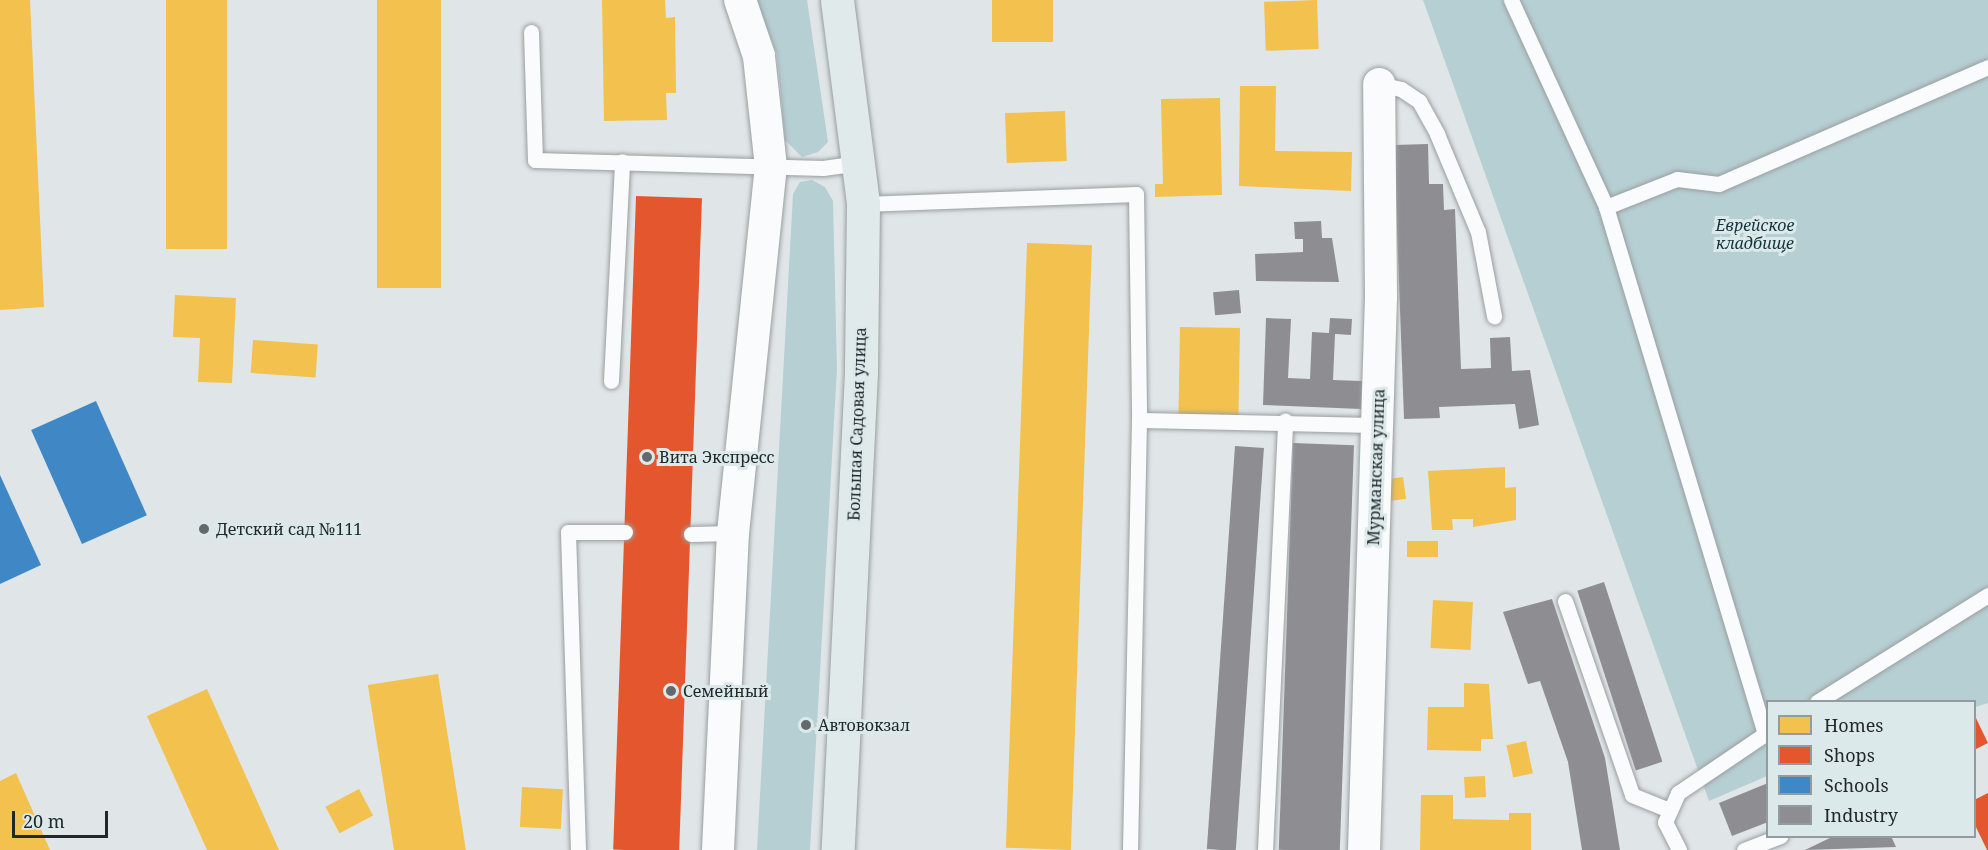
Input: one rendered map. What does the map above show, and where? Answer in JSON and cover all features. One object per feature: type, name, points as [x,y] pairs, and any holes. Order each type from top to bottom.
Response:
[{"type":"main road","name":"Большая Садовая улица","points":[[837,0],[863,204],[861,372],[838,850]]},
{"type":"street","points":[[718,850],[734,533],[771,166],[759,56],[740,0]]},
{"type":"street","name":"Мурманская улица","points":[[1364,850],[1377,425],[1379,84]]},
{"type":"lane","points":[[1510,0],[1606,207],[1766,733],[1678,794],[1667,808],[1665,822],[1679,850]]},
{"type":"lane","points":[[531,32],[535,160],[771,166],[859,163]]},
{"type":"lane","points":[[1606,207],[1677,179],[1719,184],[1988,67]]},
{"type":"lane","points":[[1379,84],[1401,89],[1419,101],[1437,134],[1478,232],[1494,316]]},
{"type":"lane","points":[[611,381],[622,161]]},
{"type":"lane","points":[[863,204],[1136,195],[1139,420],[1130,850]]},
{"type":"lane","points":[[1139,420],[1285,420],[1377,425]]},
{"type":"lane","points":[[1265,850],[1285,420]]},
{"type":"lane","points":[[578,850],[568,532],[625,532]]},
{"type":"lane","points":[[691,534],[734,533]]},
{"type":"lane","points":[[1821,700],[1988,596]]},
{"type":"lane","points":[[1565,601],[1632,795],[1667,808]]},
{"type":"lane","points":[[1744,850],[1777,838]]},
{"type":"green space","points":[[756,0],[807,0],[828,142],[818,152],[802,157],[785,140],[777,54]]},
{"type":"green space","name":"Еврейское кладбище","points":[[1423,0],[1988,0],[1988,703],[1976,707],[1976,700],[1766,700],[1766,776],[1709,801]]},
{"type":"green space","points":[[812,180],[825,187],[833,201],[837,369],[810,850],[757,850],[793,194],[800,182]]},
{"type":"building: Homes","points":[[0,0],[30,0],[44,307],[0,310]]},
{"type":"building: Homes","points":[[166,0],[227,0],[227,249],[166,249]]},
{"type":"building: Homes","points":[[377,0],[441,0],[441,288],[377,288]]},
{"type":"building: Homes","points":[[602,0],[665,0],[666,18],[675,17],[676,93],[666,93],[667,120],[604,121]]},
{"type":"building: Homes","points":[[992,0],[1053,0],[1053,42],[992,42]]},
{"type":"building: Homes","points":[[1317,0],[1319,49],[1266,51],[1264,2]]},
{"type":"building: Homes","points":[[1240,86],[1276,86],[1275,151],[1352,152],[1351,191],[1239,186]]},
{"type":"building: Homes","points":[[1220,98],[1222,195],[1155,197],[1155,184],[1163,184],[1161,99]]},
{"type":"building: Homes","points":[[1065,111],[1067,161],[1007,163],[1005,113]]},
{"type":"building: Homes","points":[[1027,243],[1092,245],[1071,850],[1006,848]]},
{"type":"building: Homes","points":[[175,295],[236,298],[232,383],[198,382],[200,338],[173,337]]},
{"type":"building: Homes","points":[[1180,327],[1240,328],[1238,415],[1178,414]]},
{"type":"building: Homes","points":[[253,340],[318,345],[316,377],[251,373]]},
{"type":"building: Homes","points":[[1505,467],[1505,488],[1516,487],[1516,520],[1473,527],[1473,519],[1452,519],[1453,530],[1432,530],[1428,471]]},
{"type":"building: Homes","points":[[1403,477],[1406,499],[1390,501],[1387,479]]},
{"type":"building: Homes","points":[[1407,541],[1438,541],[1438,557],[1407,557]]},
{"type":"building: Homes","points":[[1433,600],[1473,602],[1470,650],[1430,648]]},
{"type":"building: Homes","points":[[438,674],[466,850],[394,850],[368,685]]},
{"type":"building: Homes","points":[[1464,683],[1489,684],[1493,739],[1481,739],[1481,751],[1427,750],[1428,707],[1464,707]]},
{"type":"building: Homes","points":[[207,689],[279,850],[207,850],[147,716]]},
{"type":"building: Homes","points":[[1526,741],[1533,773],[1513,777],[1506,745]]},
{"type":"building: Homes","points":[[16,773],[50,850],[0,850],[0,781]]},
{"type":"building: Homes","points":[[1485,776],[1486,797],[1465,798],[1464,777]]},
{"type":"building: Homes","points":[[522,787],[563,789],[561,829],[520,827]]},
{"type":"building: Homes","points":[[359,789],[373,815],[340,833],[325,807]]},
{"type":"building: Homes","points":[[1421,795],[1453,795],[1453,819],[1509,820],[1509,813],[1531,813],[1531,850],[1420,850]]},
{"type":"building: Shops","points":[[636,196],[702,198],[679,850],[613,850]]},
{"type":"building: Shops","points":[[1976,718],[1988,743],[1976,749]]},
{"type":"building: Shops","points":[[1988,793],[1988,850],[1976,827],[1976,799]]},
{"type":"building: Schools","points":[[96,401],[147,515],[82,544],[31,430]]},
{"type":"building: Schools","points":[[0,475],[41,565],[0,584]]},
{"type":"building: Industry","points":[[1428,144],[1429,184],[1443,184],[1444,210],[1455,209],[1461,369],[1491,368],[1490,338],[1510,337],[1512,371],[1530,370],[1539,425],[1519,429],[1515,404],[1439,407],[1440,418],[1404,419],[1394,145]]},
{"type":"building: Industry","points":[[1321,221],[1322,238],[1332,238],[1339,282],[1256,281],[1255,254],[1303,252],[1303,239],[1295,239],[1294,222]]},
{"type":"building: Industry","points":[[1239,290],[1241,313],[1215,315],[1213,292]]},
{"type":"building: Industry","points":[[1266,318],[1291,319],[1288,378],[1310,379],[1312,332],[1329,333],[1330,318],[1352,319],[1351,335],[1335,334],[1333,380],[1362,381],[1361,409],[1263,405]]},
{"type":"building: Industry","points":[[1293,443],[1354,445],[1340,850],[1279,850]]},
{"type":"building: Industry","points":[[1235,446],[1264,448],[1236,850],[1207,849]]},
{"type":"building: Industry","points":[[1604,582],[1662,762],[1636,770],[1577,591]]},
{"type":"building: Industry","points":[[1552,599],[1605,758],[1620,850],[1582,850],[1568,762],[1540,681],[1528,684],[1503,612]]},
{"type":"building: Industry","points":[[1766,784],[1766,823],[1732,836],[1719,803]]},
{"type":"building: Industry","points":[[1830,838],[1892,838],[1896,847],[1805,850]]},
{"type":"place","name":"Вита Экспресс","points":[[647,457]]},
{"type":"place","name":"Детский сад №111","points":[[204,529]]},
{"type":"place","name":"Семейный","points":[[671,691]]},
{"type":"place","name":"Автовокзал","points":[[806,725]]}]
